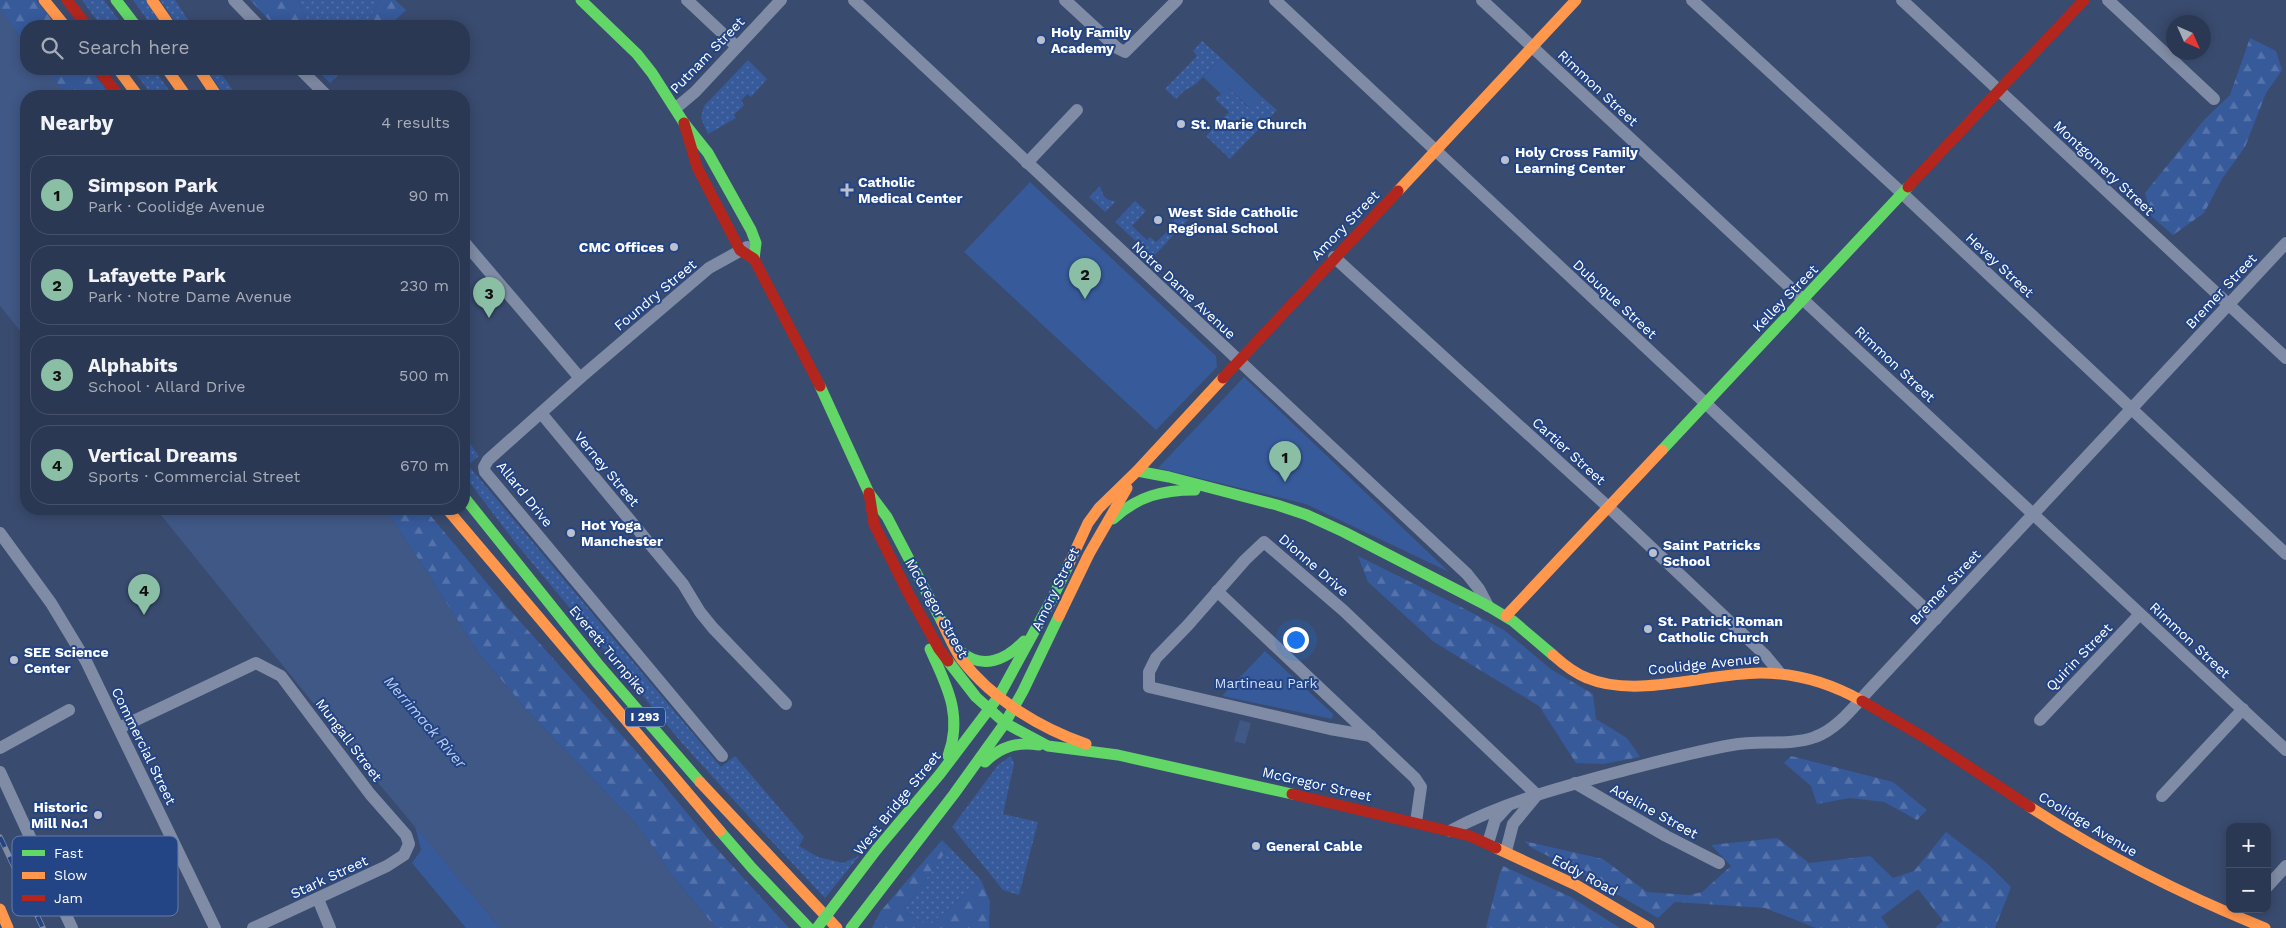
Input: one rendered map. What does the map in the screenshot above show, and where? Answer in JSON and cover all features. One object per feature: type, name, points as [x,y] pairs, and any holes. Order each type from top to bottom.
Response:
[{"type":"main road","points":[[44,0],[60,20]]},
{"type":"main road","points":[[67,0],[82,20]]},
{"type":"main road","points":[[116,0],[131,20]]},
{"type":"main road","points":[[152,0],[166,20]]},
{"type":"main road","points":[[581,0],[638,54],[676,108],[684,123],[708,153],[726,182],[756,243],[754,259]]},
{"type":"main road","name":"Amory Street","points":[[999,696],[1052,600],[1075,548],[1094,513],[1137,471],[1576,0]]},
{"type":"main road","name":"Kelley Street","points":[[1506,616],[2084,0]]},
{"type":"main road","points":[[103,75],[114,90]]},
{"type":"main road","points":[[122,75],[134,90]]},
{"type":"main road","points":[[171,75],[182,90]]},
{"type":"main road","points":[[202,75],[213,90]]},
{"type":"main road","points":[[684,123],[697,166],[740,250]]},
{"type":"main road","name":"McGregor Street","points":[[740,250],[754,259],[817,379],[869,493],[887,517],[952,641],[970,669],[999,696],[1038,724],[1058,734],[1118,755]]},
{"type":"main road","name":"Amory Street","points":[[1005,723],[1097,540],[1137,471]]},
{"type":"main road","name":"Coolidge Avenue","points":[[1137,471],[1158,473],[1271,503],[1310,516],[1421,570],[1506,616],[1556,658],[1589,679],[1615,686],[1644,686],[1728,674],[1779,672],[1808,678],[1833,687],[1937,745],[2100,851],[2151,878],[2244,914],[2265,928]]},
{"type":"main road","name":"Coolidge Avenue","points":[[1097,540],[1120,512],[1151,493],[1172,489],[1220,491]]},
{"type":"main road","name":"McGregor Street","points":[[869,493],[874,524],[907,591],[939,649],[962,682],[989,710],[1005,723],[1048,746],[1118,755],[1416,822],[1450,830],[1506,851]]},
{"type":"main road","name":"Everett Turnpike","points":[[470,505],[532,584],[708,792],[837,928]]},
{"type":"main road","name":"I 293","points":[[452,515],[752,868],[809,928]]},
{"type":"main road","points":[[907,591],[948,688],[954,710],[956,725],[954,740],[940,774]]},
{"type":"main road","name":"Amory Street","points":[[952,641],[965,656],[971,659],[987,662],[997,660],[1019,647],[1052,600]]},
{"type":"main road","name":"West Bridge Street","points":[[817,928],[877,849],[940,774],[999,696]]},
{"type":"main road","points":[[851,928],[954,794],[1005,723]]},
{"type":"main road","points":[[954,794],[998,750],[1018,742],[1048,746]]},
{"type":"main road","name":"Eddy Road","points":[[1506,851],[1576,885],[1649,928]]},
{"type":"main road","points":[[0,909],[8,928]]},
{"type":"street","points":[[234,0],[253,20]]},
{"type":"street","points":[[687,0],[737,47]]},
{"type":"street","name":"Putnam Street","points":[[676,108],[695,92],[781,0]]},
{"type":"street","name":"Notre Dame Avenue","points":[[854,0],[1467,574],[1488,606]]},
{"type":"street","points":[[1065,0],[1117,48],[1125,52],[1177,0]]},
{"type":"street","name":"Dubuque Street","points":[[1275,0],[1936,619]]},
{"type":"street","name":"Rimmon Street","points":[[1482,0],[2286,750]]},
{"type":"street","name":"Hevey Street","points":[[1692,0],[1903,194],[2286,554]]},
{"type":"street","name":"Montgomery Street","points":[[1902,0],[2286,358]]},
{"type":"street","points":[[2108,0],[2214,99]]},
{"type":"street","points":[[306,75],[321,90]]},
{"type":"street","points":[[1027,163],[1077,110]]},
{"type":"street","name":"Foundry Street","points":[[580,378],[709,268],[756,243]]},
{"type":"street","name":"Bremer Street","points":[[1450,830],[1514,802],[1575,783],[1691,753],[1735,744],[1814,738],[1837,723],[2286,243]]},
{"type":"street","points":[[470,249],[580,378]]},
{"type":"street","name":"Cartier Street","points":[[1334,258],[1608,508],[1765,655],[1779,672]]},
{"type":"street","name":"Allard Drive","points":[[580,378],[488,460],[484,467],[485,472],[722,756]]},
{"type":"street","name":"Verney Street","points":[[541,412],[683,584],[700,612],[713,628],[786,704]]},
{"type":"street","name":"Commercial Street","points":[[0,533],[51,603],[86,662],[171,836]]},
{"type":"street","name":"Dionne Drive","points":[[1371,736],[1330,729],[1149,687],[1149,672],[1156,658],[1188,625],[1216,591],[1264,542],[1351,618],[1537,795]]},
{"type":"street","points":[[1216,591],[1416,778],[1421,787],[1416,822]]},
{"type":"street","name":"Quirin Street","points":[[2040,720],[2140,614]]},
{"type":"street","name":"Mungall Street","points":[[119,728],[256,663],[281,676],[370,794],[406,834],[409,844]]},
{"type":"street","points":[[2162,796],[2243,709]]},
{"type":"street","points":[[0,748],[69,710]]},
{"type":"street","points":[[0,772],[30,836]]},
{"type":"street","name":"Adeline Street","points":[[1575,783],[1666,836],[1719,863]]},
{"type":"street","points":[[1506,851],[1513,824],[1537,795]]},
{"type":"street","name":"Bremer Street","points":[[1488,843],[1495,820],[1503,810],[1514,802]]},
{"type":"street","name":"Stark Street","points":[[253,928],[387,866],[404,855],[409,844]]},
{"type":"street","name":"Commercial Street","points":[[178,851],[215,928]]},
{"type":"street","points":[[2271,883],[2286,866]]},
{"type":"street","points":[[318,899],[330,928]]},
{"type":"street","points":[[66,916],[72,928]]},
{"type":"green space","points":[[0,0],[36,0],[52,20],[20,20],[20,36],[0,10]]},
{"type":"green space","points":[[82,0],[104,0],[119,20],[97,20]]},
{"type":"green space","points":[[133,0],[146,0],[158,20],[148,20]]},
{"type":"green space","points":[[160,0],[175,0],[188,20],[174,20]]},
{"type":"green space","points":[[250,0],[298,0],[308,20],[269,20]]},
{"type":"green space","points":[[298,0],[380,0],[368,20],[307,20]]},
{"type":"green space","points":[[380,0],[395,0],[406,10],[395,20],[368,20]]},
{"type":"green space","points":[[2250,38],[2276,51],[2282,70],[2266,93],[2245,147],[2222,179],[2204,213],[2173,235],[2151,216],[2145,193],[2204,120],[2230,95]]},
{"type":"green space","points":[[1202,41],[1221,58],[1196,84],[1184,91],[1176,99],[1165,89],[1197,56],[1193,51]]},
{"type":"green space","points":[[1221,58],[1261,96],[1250,108],[1228,88],[1222,95],[1203,77]]},
{"type":"green space","points":[[748,60],[767,79],[751,97],[747,94],[741,101],[744,105],[734,115],[736,118],[708,134],[701,118],[704,106]]},
{"type":"green space","points":[[50,75],[95,75],[107,90],[62,90]]},
{"type":"green space","points":[[137,75],[158,75],[169,90],[148,90]]},
{"type":"green space","points":[[210,75],[222,75],[233,90],[221,90]]},
{"type":"green space","points":[[322,75],[339,75],[330,83]]},
{"type":"green space","points":[[1228,88],[1249,108],[1261,96],[1277,110],[1230,159],[1206,136],[1229,112],[1215,99]]},
{"type":"green space","points":[[1030,182],[1216,356],[1217,367],[1156,430],[964,252]]},
{"type":"green space","points":[[1100,186],[1105,197],[1116,201],[1105,212],[1089,197]]},
{"type":"green space","points":[[1135,201],[1146,211],[1132,226],[1147,240],[1150,237],[1156,242],[1172,227],[1174,220],[1180,213],[1188,220],[1153,257],[1115,222]]},
{"type":"green space","points":[[1244,377],[1449,572],[1306,504],[1158,468]]},
{"type":"green space","points":[[470,443],[479,456],[470,463]]},
{"type":"green space","points":[[470,467],[721,767],[735,756],[804,837],[799,846],[818,857],[843,863],[859,856],[825,898],[682,743],[514,541],[470,483]]},
{"type":"green space","points":[[390,515],[430,515],[507,607],[634,749],[716,848],[789,928],[716,928],[674,878],[639,827],[530,714],[478,652]]},
{"type":"green space","points":[[1358,556],[1504,630],[1552,670],[1593,694],[1596,719],[1627,738],[1640,757],[1603,764],[1576,763],[1539,706],[1434,642],[1368,582]]},
{"type":"green space","name":"Martineau Park","points":[[1265,651],[1333,714],[1332,719],[1222,696]]},
{"type":"green space","points":[[1011,756],[1014,764],[1003,814],[1038,822],[1019,895],[1003,890],[952,827],[998,765]]},
{"type":"green space","points":[[1791,756],[1893,782],[1927,810],[1917,820],[1884,802],[1850,798],[1817,804],[1811,786],[1784,763]]},
{"type":"green space","points":[[415,826],[500,928],[466,928],[412,863],[421,850]]},
{"type":"green space","points":[[1946,832],[1988,864],[2011,887],[1995,928],[1935,928],[1943,921],[1918,889],[1881,917],[1889,928],[1816,928],[1765,908],[1675,902],[1658,918],[1572,868],[1532,848],[1524,841],[1603,859],[1647,892],[1689,895],[1702,892],[1731,866],[1711,845],[1777,838],[1809,863],[1870,856],[1893,878],[1914,871]]},
{"type":"green space","points":[[942,840],[949,847],[903,911],[929,926],[981,880],[990,901],[989,928],[872,928],[880,912]]},
{"type":"green space","points":[[949,847],[981,880],[929,926],[903,911]]},
{"type":"green space","points":[[1503,866],[1571,897],[1620,928],[1486,928]]},
{"type":"water","points":[[0,9],[20,36],[20,75],[51,75],[62,90],[20,90],[20,331],[0,306]]},
{"type":"water","name":"Merrimack River","points":[[161,515],[390,515],[478,652],[530,714],[639,827],[674,878],[716,928],[500,928],[374,778]]},
{"type":"water","points":[[1240,720],[1251,723],[1245,744],[1234,741]]},
{"type":"railway","points":[[0,837],[12,862]]},
{"type":"railway","points":[[37,916],[43,928]]},
{"type":"traffic: fast","points":[[116,0],[131,20]]},
{"type":"traffic: fast","points":[[581,0],[637,54],[652,73],[684,123],[708,153],[751,230],[756,243],[754,259]]},
{"type":"traffic: fast","points":[[1662,450],[1908,187]]},
{"type":"traffic: fast","points":[[820,386],[869,493],[887,517],[942,622]]},
{"type":"traffic: fast","points":[[1137,471],[1169,477],[1277,505],[1307,515],[1488,606],[1513,621],[1553,655]]},
{"type":"traffic: fast","points":[[1113,519],[1122,511],[1151,496],[1172,491],[1195,490]]},
{"type":"traffic: fast","points":[[470,504],[598,664],[700,782]]},
{"type":"traffic: fast","points":[[877,849],[940,774],[999,696],[1069,564]]},
{"type":"traffic: fast","points":[[851,928],[954,794],[1005,723],[1023,691],[1059,616]]},
{"type":"traffic: fast","points":[[961,652],[978,661],[994,660],[1010,653],[1024,641]]},
{"type":"traffic: fast","points":[[930,649],[951,701],[954,727],[948,756]]},
{"type":"traffic: fast","points":[[948,661],[976,697],[1005,723],[1048,746],[1118,755],[1292,794]]},
{"type":"traffic: fast","points":[[985,762],[997,752],[1010,746],[1024,744],[1039,745]]},
{"type":"traffic: fast","points":[[720,831],[809,928]]},
{"type":"traffic: fast","points":[[817,928],[877,849]]},
{"type":"traffic: slow","points":[[44,0],[60,20]]},
{"type":"traffic: slow","points":[[152,0],[166,20]]},
{"type":"traffic: slow","points":[[1398,191],[1576,0]]},
{"type":"traffic: slow","points":[[122,75],[134,90]]},
{"type":"traffic: slow","points":[[171,75],[182,90]]},
{"type":"traffic: slow","points":[[203,75],[213,90]]},
{"type":"traffic: slow","points":[[1069,564],[1088,523],[1099,508],[1137,471],[1223,378]]},
{"type":"traffic: slow","points":[[1506,616],[1662,450]]},
{"type":"traffic: slow","points":[[1059,616],[1089,554],[1127,488]]},
{"type":"traffic: slow","points":[[452,515],[720,831]]},
{"type":"traffic: slow","points":[[942,622],[962,660],[974,674],[1002,699],[1034,721],[1086,744]]},
{"type":"traffic: slow","points":[[1553,655],[1578,674],[1606,684],[1650,686],[1740,674],[1774,673],[1813,680],[1838,689],[1862,701]]},
{"type":"traffic: slow","points":[[700,782],[837,928]]},
{"type":"traffic: slow","points":[[2030,807],[2086,842],[2144,873],[2204,902],[2265,928]]},
{"type":"traffic: slow","points":[[1496,848],[1576,885],[1649,928]]},
{"type":"traffic: slow","points":[[0,909],[8,928]]},
{"type":"traffic: jam","points":[[67,0],[82,20]]},
{"type":"traffic: jam","points":[[1908,187],[2084,0]]},
{"type":"traffic: jam","points":[[103,75],[114,90]]},
{"type":"traffic: jam","points":[[684,123],[697,167],[740,250],[754,259],[820,386]]},
{"type":"traffic: jam","points":[[1223,378],[1398,191]]},
{"type":"traffic: jam","points":[[869,493],[874,524],[907,591],[939,649],[948,661]]},
{"type":"traffic: jam","points":[[1862,701],[1927,739],[2030,807]]},
{"type":"traffic: jam","points":[[1292,794],[1470,836],[1496,848]]},
{"type":"place","name":"Holy Family Academy","points":[[1041,40]]},
{"type":"place","name":"St. Marie Church","points":[[1181,124]]},
{"type":"place","name":"Holy Cross Family Learning Center","points":[[1505,160]]},
{"type":"place","name":"Catholic Medical Center","points":[[847,190]]},
{"type":"place","name":"West Side Catholic Regional School","points":[[1158,220]]},
{"type":"place","name":"CMC Offices","points":[[674,247]]},
{"type":"place","name":"Lafayette Park","points":[[1085,299]]},
{"type":"place","name":"Alphabits","points":[[489,318]]},
{"type":"place","name":"Simpson Park","points":[[1285,482]]},
{"type":"place","name":"Hot Yoga Manchester","points":[[571,533]]},
{"type":"place","name":"Saint Patricks School","points":[[1653,553]]},
{"type":"place","name":"Vertical Dreams","points":[[144,615]]},
{"type":"place","name":"St. Patrick Roman Catholic Church","points":[[1648,629]]},
{"type":"place","name":"SEE Science Center","points":[[14,660]]},
{"type":"place","name":"Historic Mill No.1","points":[[98,815]]},
{"type":"place","name":"General Cable","points":[[1256,846]]}]
